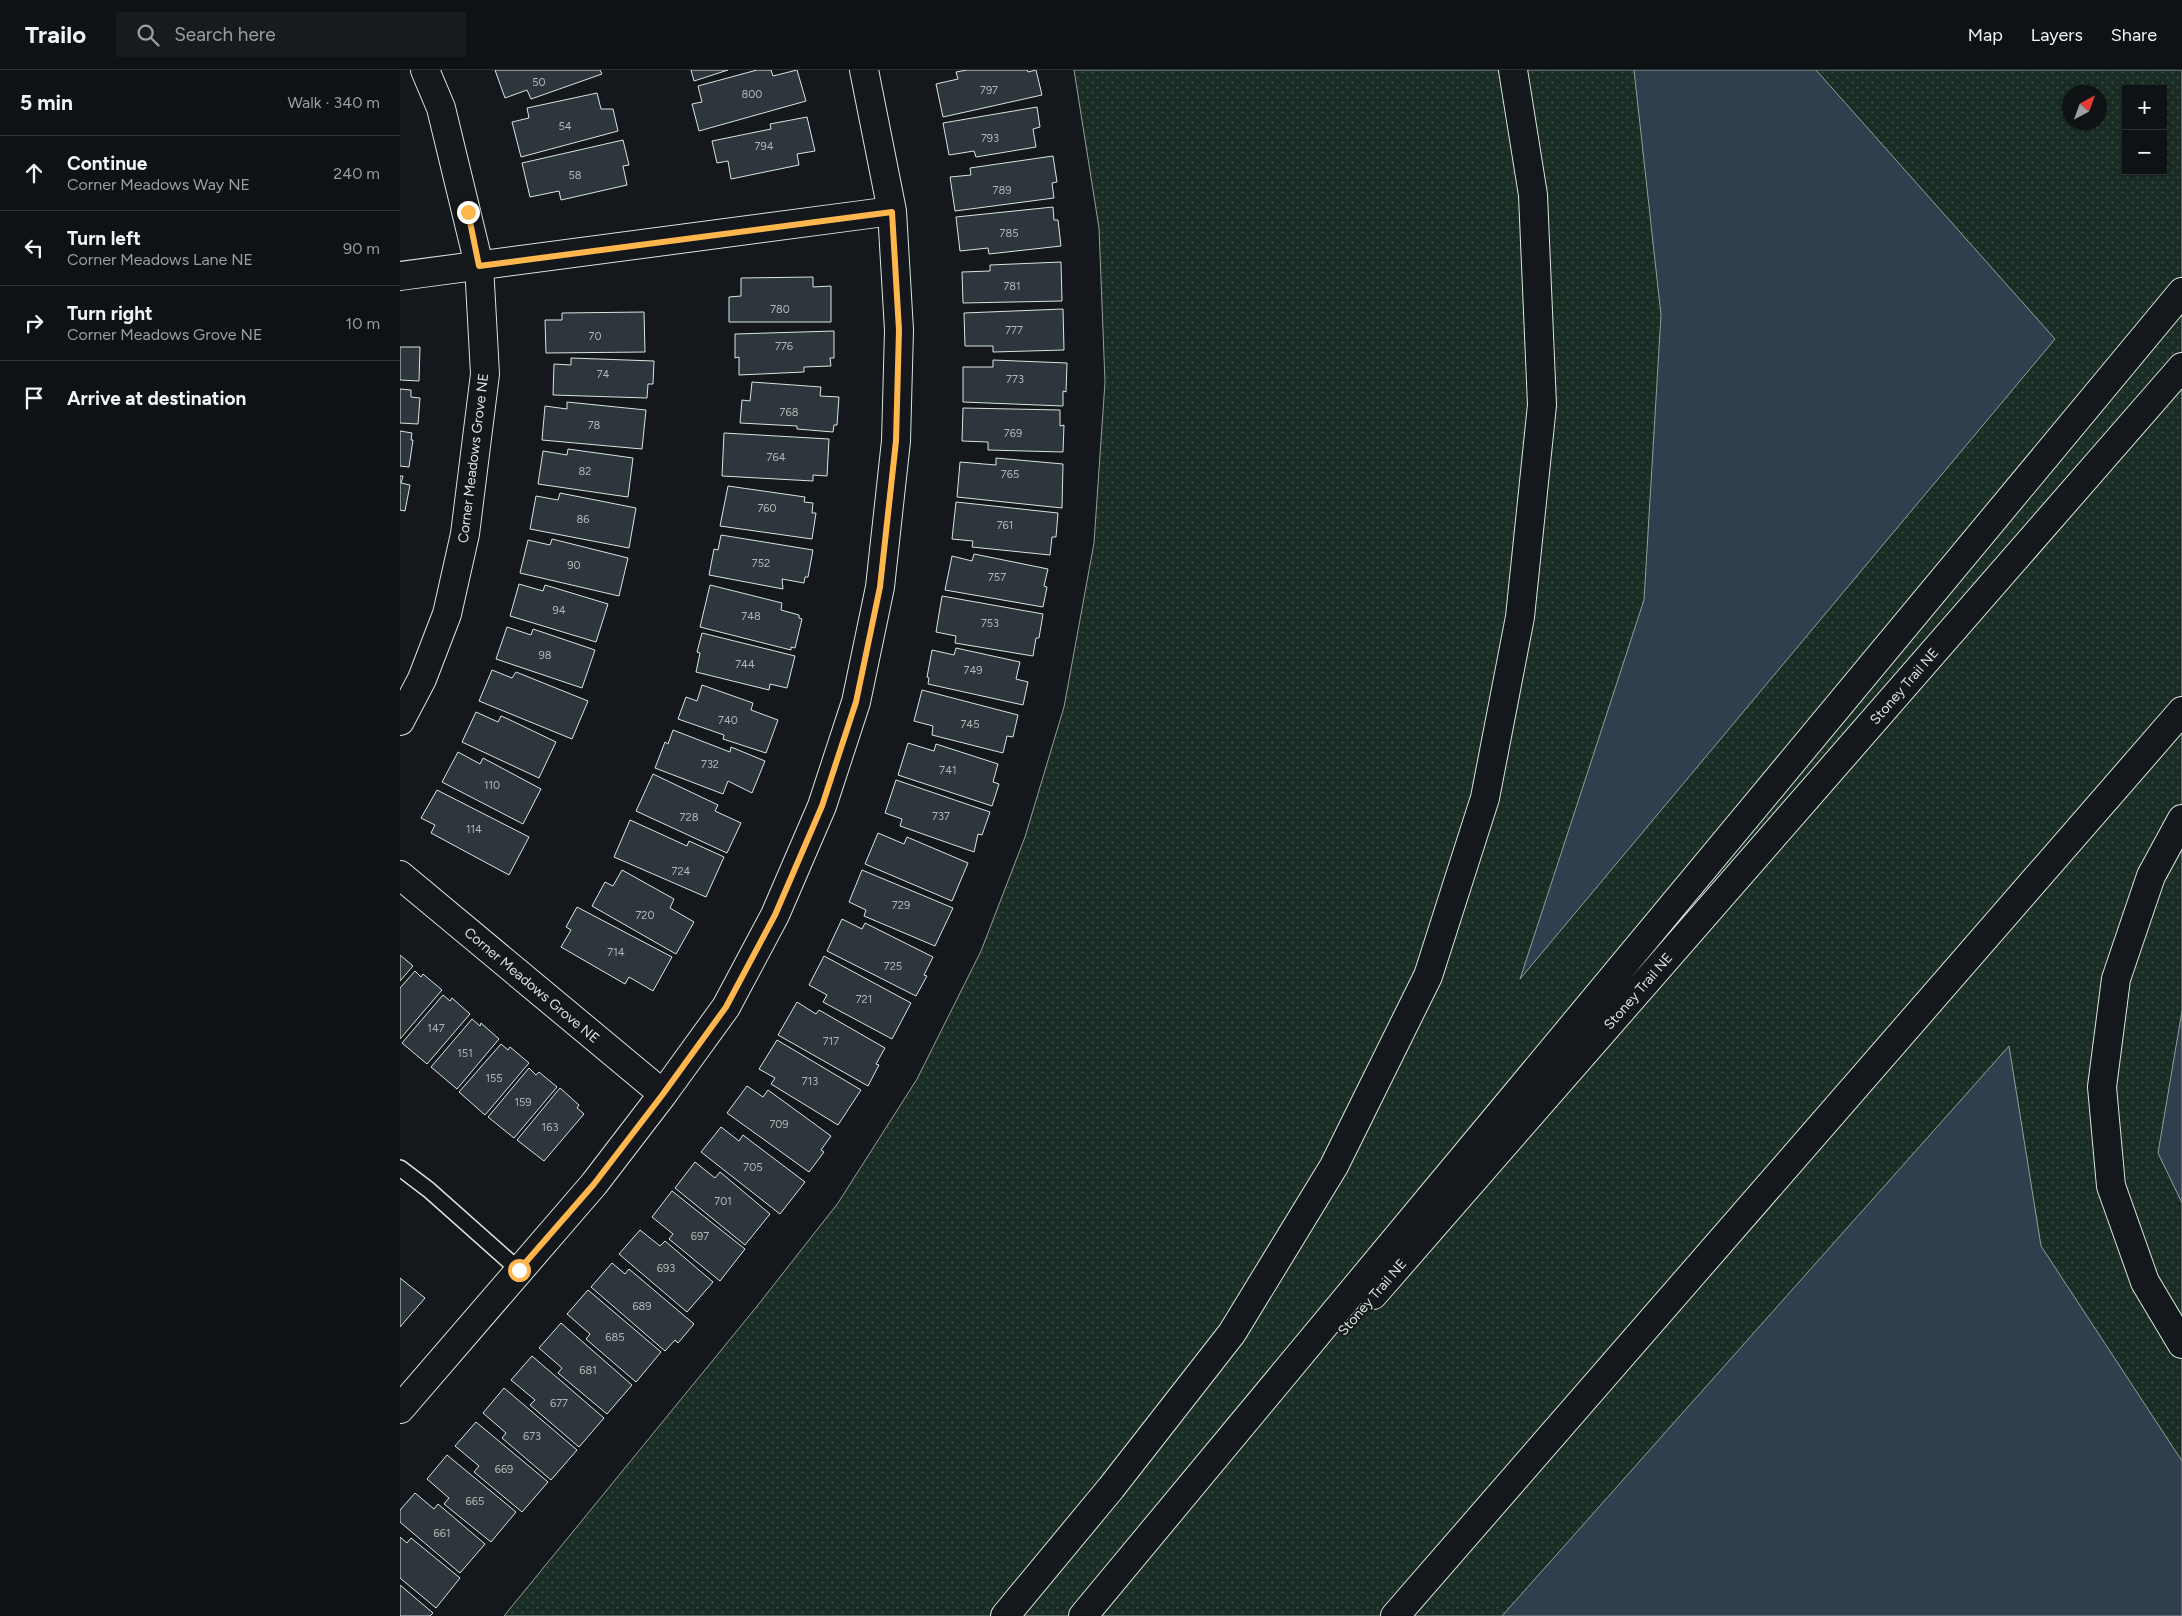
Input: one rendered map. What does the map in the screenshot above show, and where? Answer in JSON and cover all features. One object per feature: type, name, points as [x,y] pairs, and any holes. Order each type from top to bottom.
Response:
[{"type":"main road","name":"Corner Meadows Grove NE","points":[[400,722],[422,679],[447,614],[465,534],[485,374],[479,266],[441,108],[425,70]]},
{"type":"main road","points":[[400,1409],[594,1184],[663,1094],[726,1007],[775,915],[822,806],[856,702],[880,587],[896,441],[899,330],[892,212],[864,70]]},
{"type":"main road","points":[[1005,1616],[1111,1488],[1232,1333],[1334,1166],[1428,976],[1485,798],[1520,617],[1542,405],[1533,196],[1513,70]]},
{"type":"main road","points":[[400,276],[892,212]]},
{"type":"main road","points":[[1083,1616],[2182,292]]},
{"type":"main road","name":"Stoney Trail NE","points":[[1094,1616],[2182,367]]},
{"type":"main road","points":[[1395,1616],[2182,711]]},
{"type":"main road","points":[[2182,819],[2151,876],[2116,979],[2102,1087],[2111,1186],[2145,1282],[2182,1344]]},
{"type":"main road","name":"Corner Meadows Grove NE","points":[[400,875],[663,1094]]},
{"type":"lane","points":[[400,1168],[428,1190],[519,1270]]},
{"type":"green space","points":[[1074,70],[2182,70],[2182,1616],[504,1616],[758,1305],[838,1203],[917,1079],[981,951],[1025,837],[1064,707],[1094,543],[1105,382],[1099,228]]},
{"type":"water","points":[[1634,70],[1816,70],[2055,339],[1520,979],[1644,600],[1661,315]]},
{"type":"water","points":[[2182,1011],[2182,1203],[2158,1153]]},
{"type":"water","points":[[2009,1046],[2041,1246],[2182,1461],[2182,1616],[1502,1616]]},
{"type":"building","points":[[495,70],[600,70],[602,74],[531,99],[527,90],[505,98]]},
{"type":"building","points":[[691,70],[728,70],[694,81]]},
{"type":"building","points":[[757,70],[771,70],[773,76],[797,70],[806,101],[699,131],[692,104],[702,102],[698,86]]},
{"type":"building","points":[[967,70],[1027,70],[1028,72],[1036,70],[1042,95],[943,117],[936,84],[958,79],[956,72]]},
{"type":"building","points":[[597,93],[601,109],[613,109],[618,131],[521,157],[512,122],[529,118],[527,108]]},
{"type":"building","points":[[1037,107],[1040,127],[1033,129],[1036,147],[976,157],[974,151],[949,155],[943,123]]},
{"type":"building","points":[[807,117],[815,151],[797,154],[799,165],[731,179],[728,161],[717,163],[712,141],[771,129],[770,124]]},
{"type":"building","points":[[623,140],[629,165],[623,166],[627,185],[561,200],[559,191],[530,197],[522,163]]},
{"type":"building","points":[[1053,156],[1057,182],[1052,183],[1054,198],[955,211],[950,177],[971,175],[970,168]]},
{"type":"building","points":[[1053,207],[1054,220],[1058,220],[1061,246],[989,254],[988,248],[960,251],[956,217]]},
{"type":"building","points":[[1061,262],[1062,301],[963,303],[962,272],[990,271],[990,265]]},
{"type":"building","points":[[813,277],[813,287],[831,286],[831,322],[729,322],[729,297],[741,296],[741,278]]},
{"type":"building","points":[[1063,309],[1064,350],[993,352],[993,346],[965,346],[964,313]]},
{"type":"building","points":[[644,312],[645,352],[546,353],[545,320],[562,320],[562,313]]},
{"type":"building","points":[[834,331],[834,358],[830,358],[831,366],[804,367],[804,372],[739,375],[739,357],[735,358],[735,334]]},
{"type":"building","points":[[400,347],[420,347],[419,381],[400,380]]},
{"type":"building","points":[[571,358],[654,361],[653,384],[648,384],[647,398],[553,395],[554,364],[571,365]]},
{"type":"building","points":[[993,360],[1067,363],[1066,392],[1063,391],[1063,406],[963,402],[963,367],[993,367]]},
{"type":"building","points":[[752,382],[821,387],[820,396],[839,397],[837,425],[834,425],[833,432],[797,429],[797,426],[740,423],[742,400],[750,401]]},
{"type":"building","points":[[400,389],[411,390],[411,397],[420,398],[418,424],[400,423]]},
{"type":"building","points":[[567,402],[646,410],[642,449],[542,440],[545,406],[567,409]]},
{"type":"building","points":[[963,408],[1060,410],[1060,426],[1064,425],[1063,452],[988,450],[988,442],[962,441]]},
{"type":"building","points":[[400,431],[412,433],[411,440],[413,440],[409,467],[400,466]]},
{"type":"building","points":[[724,433],[829,439],[827,476],[813,475],[813,481],[722,476]]},
{"type":"building","points":[[568,449],[633,458],[628,497],[538,484],[543,451],[567,455]]},
{"type":"building","points":[[996,458],[1063,464],[1062,508],[957,497],[960,462],[996,465]]},
{"type":"building","points":[[400,476],[403,476],[401,483],[410,485],[405,511],[400,510]]},
{"type":"building","points":[[728,486],[805,497],[804,502],[813,503],[812,513],[816,513],[812,539],[720,526]]},
{"type":"building","points":[[560,493],[636,508],[629,548],[530,529],[536,496],[558,500]]},
{"type":"building","points":[[956,502],[1058,513],[1056,537],[1052,537],[1050,555],[972,547],[973,541],[952,539]]},
{"type":"building","points":[[721,535],[813,550],[808,577],[805,577],[804,583],[782,579],[783,589],[709,575],[714,549],[718,550]]},
{"type":"building","points":[[552,539],[628,558],[619,596],[520,573],[528,540],[550,545]]},
{"type":"building","points":[[974,554],[1048,569],[1044,586],[1047,587],[1043,607],[945,590],[952,556],[972,561]]},
{"type":"building","points":[[519,584],[543,591],[545,585],[608,604],[596,642],[510,616]]},
{"type":"building","points":[[710,585],[782,603],[781,610],[799,615],[799,618],[802,619],[795,648],[791,647],[791,650],[700,627]]},
{"type":"building","points":[[942,596],[1043,614],[1039,638],[1036,638],[1033,656],[955,643],[956,636],[936,632]]},
{"type":"building","points":[[507,627],[531,635],[533,629],[595,650],[582,688],[496,659]]},
{"type":"building","points":[[702,633],[795,656],[787,688],[770,684],[769,690],[696,672],[700,653],[697,652]]},
{"type":"building","points":[[956,648],[1020,662],[1016,679],[1028,682],[1023,705],[928,684],[929,678],[927,677],[932,650],[954,655]]},
{"type":"building","points":[[492,670],[512,678],[516,672],[588,701],[572,739],[479,701]]},
{"type":"building","points":[[702,685],[753,703],[751,710],[778,720],[766,753],[723,739],[724,735],[678,719],[686,697],[697,701]]},
{"type":"building","points":[[922,690],[1018,715],[1013,737],[1007,736],[1003,753],[932,735],[933,726],[914,721]]},
{"type":"building","points":[[476,712],[498,722],[501,716],[556,742],[539,778],[462,742]]},
{"type":"building","points":[[673,730],[730,752],[731,747],[765,761],[752,793],[728,781],[723,794],[655,768],[665,742],[668,744]]},
{"type":"building","points":[[908,743],[934,751],[936,744],[998,764],[993,782],[999,784],[992,806],[898,775]]},
{"type":"building","points":[[458,752],[480,764],[483,758],[541,789],[523,824],[442,782]]},
{"type":"building","points":[[653,774],[718,805],[715,811],[741,823],[727,853],[636,811]]},
{"type":"building","points":[[896,780],[990,812],[982,835],[978,834],[974,852],[900,826],[902,819],[885,813]]},
{"type":"building","points":[[437,790],[529,837],[509,875],[431,833],[435,825],[421,818]]},
{"type":"building","points":[[630,820],[687,846],[689,841],[724,857],[706,897],[614,857]]},
{"type":"building","points":[[878,833],[904,844],[907,837],[968,863],[952,901],[865,864]]},
{"type":"building","points":[[622,870],[674,899],[670,908],[694,922],[676,954],[592,906],[605,882],[613,886]]},
{"type":"building","points":[[862,870],[953,908],[935,946],[864,916],[866,910],[849,902]]},
{"type":"building","points":[[577,907],[672,957],[653,991],[629,977],[625,984],[561,947],[571,930],[566,927]]},
{"type":"building","points":[[842,919],[862,929],[865,923],[933,957],[924,975],[927,976],[916,996],[827,951]]},
{"type":"building","points":[[400,955],[413,966],[400,981]]},
{"type":"building","points":[[824,956],[911,1003],[892,1039],[823,1002],[827,995],[809,985]]},
{"type":"building","points":[[415,971],[421,977],[423,974],[442,990],[400,1039],[400,988]]},
{"type":"building","points":[[443,995],[450,1001],[452,998],[470,1014],[427,1064],[402,1043]]},
{"type":"building","points":[[797,1002],[816,1014],[819,1010],[885,1048],[876,1064],[879,1065],[868,1086],[778,1035]]},
{"type":"building","points":[[472,1019],[480,1026],[481,1023],[499,1039],[457,1089],[431,1067]]},
{"type":"building","points":[[777,1040],[861,1090],[838,1125],[771,1084],[775,1078],[759,1069]]},
{"type":"building","points":[[501,1044],[508,1050],[510,1047],[529,1063],[485,1115],[459,1092]]},
{"type":"building","points":[[529,1068],[536,1075],[539,1072],[557,1087],[514,1138],[488,1117]]},
{"type":"building","points":[[747,1086],[763,1097],[768,1090],[831,1136],[821,1150],[824,1152],[809,1172],[727,1113]]},
{"type":"building","points":[[560,1088],[579,1105],[577,1108],[584,1114],[544,1161],[517,1140]]},
{"type":"building","points":[[721,1127],[739,1141],[743,1135],[805,1182],[780,1214],[701,1152]]},
{"type":"building","points":[[695,1162],[715,1178],[720,1172],[770,1214],[745,1245],[675,1188]]},
{"type":"building","points":[[672,1191],[745,1249],[720,1281],[669,1239],[673,1234],[652,1217]]},
{"type":"building","points":[[640,1230],[660,1246],[665,1241],[713,1282],[687,1312],[619,1254]]},
{"type":"building","points":[[612,1263],[625,1274],[629,1269],[694,1324],[678,1343],[675,1340],[665,1351],[591,1287]]},
{"type":"building","points":[[400,1278],[425,1298],[400,1327]]},
{"type":"building","points":[[588,1290],[661,1352],[636,1382],[586,1339],[590,1334],[567,1314]]},
{"type":"building","points":[[561,1323],[632,1385],[607,1414],[558,1373],[562,1368],[539,1348]]},
{"type":"building","points":[[532,1356],[604,1418],[579,1447],[530,1405],[535,1400],[511,1380]]},
{"type":"building","points":[[504,1388],[577,1450],[551,1480],[502,1438],[506,1433],[483,1413]]},
{"type":"building","points":[[476,1422],[548,1482],[522,1512],[474,1472],[479,1466],[455,1446]]},
{"type":"building","points":[[447,1455],[516,1512],[491,1542],[444,1504],[449,1498],[427,1479]]},
{"type":"building","points":[[415,1493],[434,1509],[438,1504],[485,1544],[460,1573],[400,1522],[400,1510]]},
{"type":"building","points":[[400,1537],[407,1543],[411,1538],[460,1578],[436,1608],[400,1578]]},
{"type":"building","points":[[400,1585],[433,1613],[430,1616],[400,1616]]},
{"type":"route","points":[[468,212],[479,266],[892,212],[899,330],[896,441],[880,587],[856,702],[822,806],[775,915],[726,1007],[663,1094],[594,1184],[519,1270]]}]
